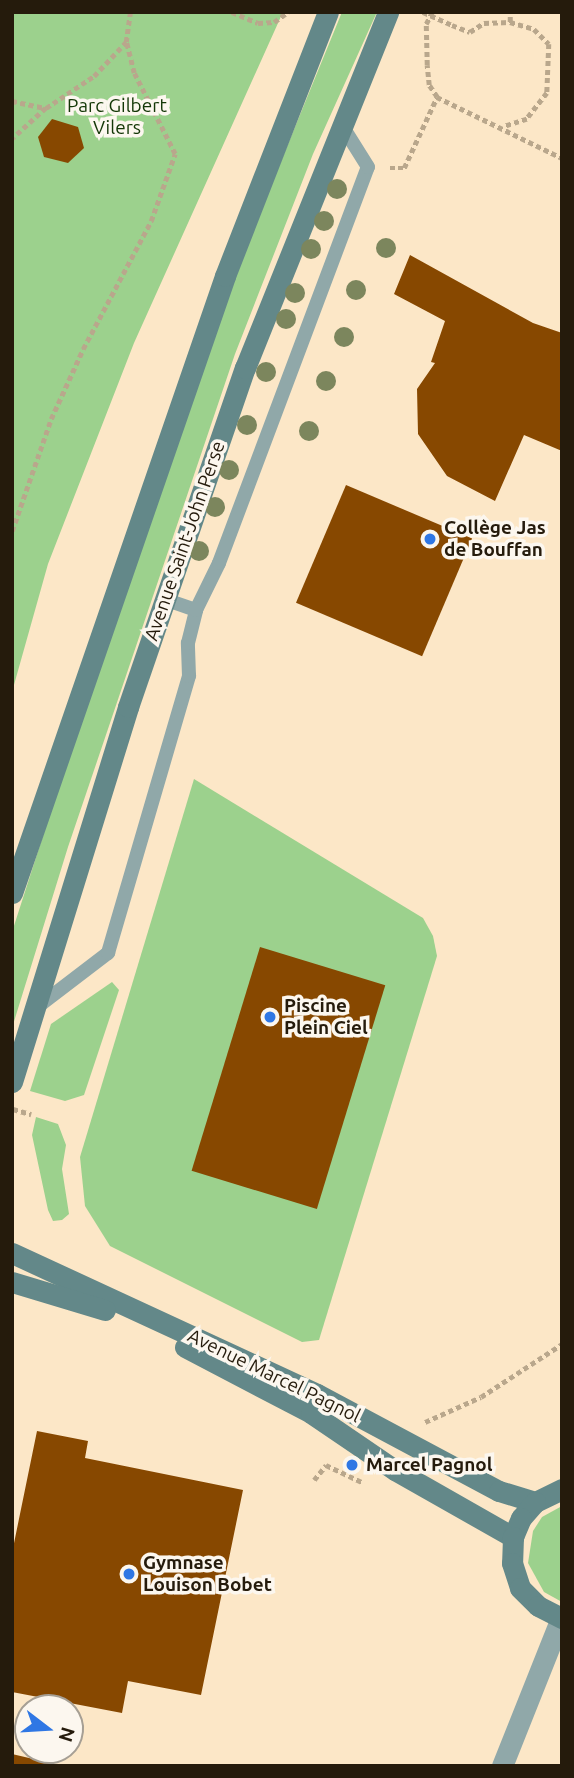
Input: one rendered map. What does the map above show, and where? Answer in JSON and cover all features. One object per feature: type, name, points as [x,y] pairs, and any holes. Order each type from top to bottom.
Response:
[{"type":"main road","points":[[12,893],[202,340],[328,12]]},
{"type":"main road","name":"Avenue Saint-John Perse","points":[[12,1082],[164,599],[245,368],[388,12]]},
{"type":"main road","name":"Avenue Marcel Pagnol","points":[[12,1253],[317,1394],[499,1490],[535,1502]]},
{"type":"main road","name":"Avenue Marcel Pagnol","points":[[12,1282],[107,1310],[181,1345],[311,1413],[394,1470],[513,1537]]},
{"type":"main road","points":[[561,1618],[538,1606],[520,1588],[512,1563],[513,1537],[535,1502],[562,1489]]},
{"type":"street","points":[[502,1766],[561,1618]]},
{"type":"lane","points":[[34,1009],[108,953],[189,676],[188,643],[197,610],[224,550],[368,167],[341,124]]},
{"type":"lane","points":[[164,599],[197,610]]},
{"type":"path","points":[[12,531],[51,419],[83,349],[151,221],[174,153],[150,112],[125,43],[130,12]]},
{"type":"path","points":[[232,12],[258,23],[274,22],[288,12]]},
{"type":"path","points":[[423,12],[470,32],[484,23],[510,22],[534,29],[549,44],[551,68],[547,93],[527,119],[503,127]]},
{"type":"path","points":[[432,12],[426,24],[427,65],[429,85],[438,97],[562,158]]},
{"type":"path","points":[[510,12],[510,22]]},
{"type":"path","points":[[12,139],[46,108],[94,76],[125,43]]},
{"type":"path","points":[[368,167],[404,168],[438,97]]},
{"type":"path","points":[[12,100],[46,108]]},
{"type":"path","points":[[12,1108],[31,1114]]},
{"type":"path","points":[[421,1423],[481,1397],[562,1344]]},
{"type":"path","points":[[314,1480],[326,1465],[373,1487]]},
{"type":"green space","name":"Parc Gilbert Vilers","points":[[12,12],[283,12],[134,343],[48,564],[12,692]]},
{"type":"green space","points":[[342,12],[377,12],[313,154],[235,354],[68,847],[12,1028],[12,932],[50,814],[228,291]]},
{"type":"green space","name":"Piscine Plein Ciel","points":[[194,779],[423,918],[433,936],[437,956],[319,1340],[302,1342],[110,1246],[85,1206],[80,1157]]},
{"type":"green space","points":[[112,982],[119,990],[84,1095],[65,1101],[30,1091],[51,1024]]},
{"type":"green space","points":[[36,1117],[58,1124],[66,1145],[62,1169],[69,1214],[62,1220],[53,1221],[48,1210],[32,1135]]},
{"type":"green space","points":[[562,1506],[562,1602],[544,1592],[528,1563],[533,1531],[542,1517]]},
{"type":"building","points":[[52,119],[78,127],[84,148],[68,163],[44,157],[38,137]]},
{"type":"building","points":[[410,255],[533,323],[562,333],[562,451],[524,435],[495,501],[447,476],[418,434],[417,389],[435,363],[431,362],[445,321],[394,294]]},
{"type":"building","points":[[346,485],[472,539],[422,656],[296,603]]},
{"type":"building","points":[[260,947],[385,985],[317,1209],[192,1171]]},
{"type":"building","name":"Gymnase Louison Bobet","points":[[37,1431],[88,1441],[85,1458],[243,1490],[201,1695],[128,1681],[122,1713],[84,1706],[84,1694],[12,1692],[12,1553]]},
{"type":"building","points":[[12,1754],[14,1764],[59,1765],[59,1766],[12,1766]]},
{"type":"place","name":"Collège Jas de Bouffan","points":[[430,539]]},
{"type":"place","name":"Piscine Plein Ciel","points":[[270,1017]]},
{"type":"place","name":"Marcel Pagnol","points":[[352,1465]]},
{"type":"place","name":"Gymnase Louison Bobet","points":[[129,1574]]}]
